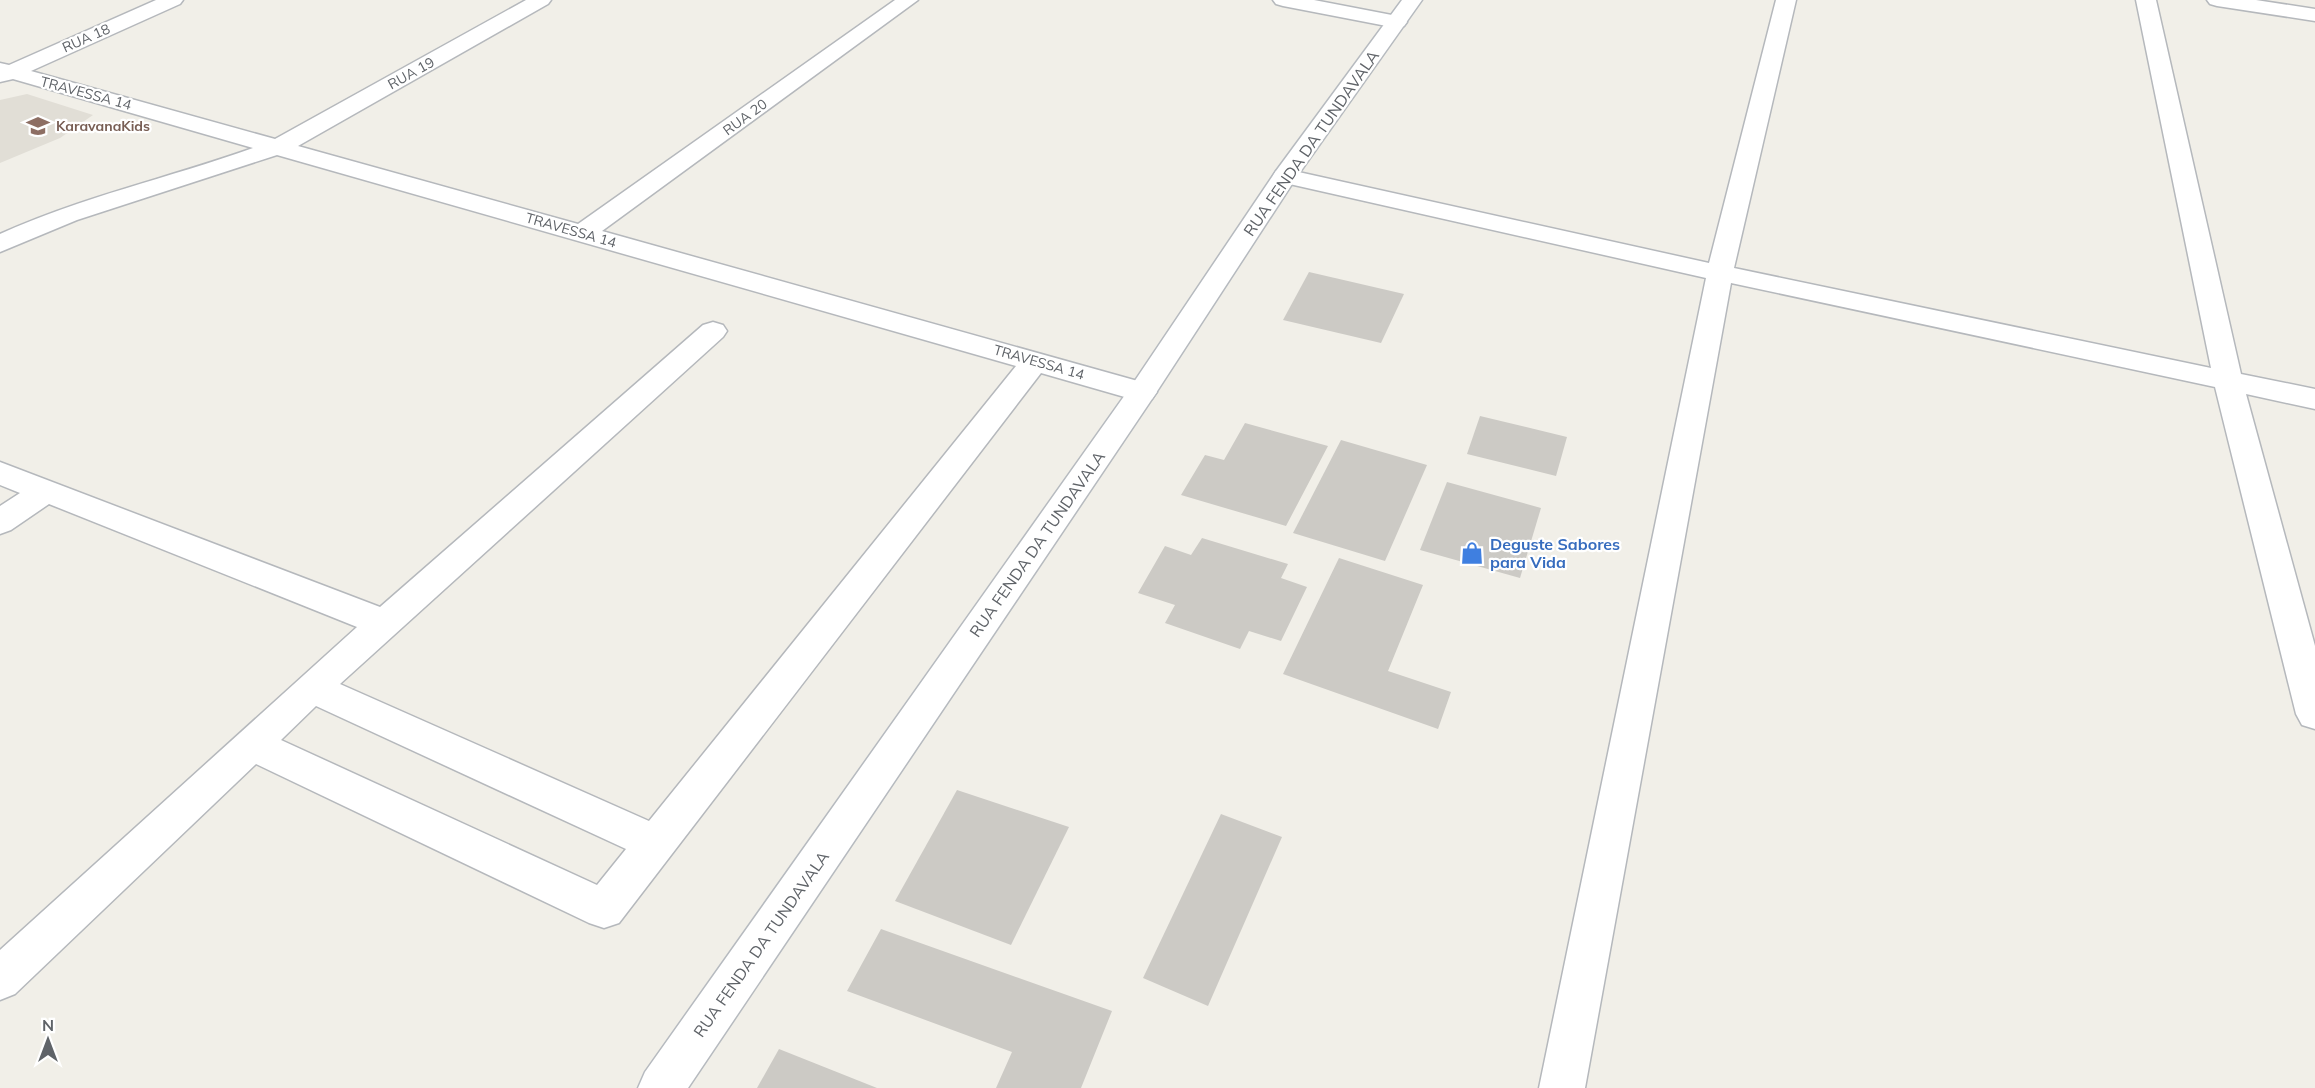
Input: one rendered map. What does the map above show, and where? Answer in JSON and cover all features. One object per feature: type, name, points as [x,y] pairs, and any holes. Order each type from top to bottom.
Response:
[{"type":"street","name":"RUA 18","points":[[3,73],[172,0]]},
{"type":"street","name":"RUA 19","points":[[0,244],[70,212],[236,164],[280,146],[541,0]]},
{"type":"street","name":"RUA 20","points":[[581,234],[908,0]]},
{"type":"street","points":[[1283,0],[1404,11]]},
{"type":"street","points":[[1562,1088],[1720,273],[1786,0]]},
{"type":"street","points":[[2146,0],[2228,380],[2315,714]]},
{"type":"street","points":[[2217,0],[2315,15]]},
{"type":"street","name":"RUA FENDA DA TUNDAVALA","points":[[661,1088],[1142,392],[1286,176],[1404,11]]},
{"type":"street","name":"TRAVESSA 14","points":[[3,73],[280,146],[581,234],[1142,392]]},
{"type":"street","points":[[1286,176],[1720,273],[2315,399]]},
{"type":"street","points":[[0,979],[312,688],[713,331]]},
{"type":"street","points":[[251,744],[604,909],[1035,361]]},
{"type":"street","points":[[0,473],[384,623]]},
{"type":"street","points":[[0,522],[46,490]]},
{"type":"street","points":[[312,688],[657,844]]},
{"type":"shaded area","name":"KaravanaKids","points":[[27,94],[93,115],[60,138],[0,163],[0,100]]},
{"type":"building","points":[[1309,272],[1404,294],[1381,343],[1283,320]]},
{"type":"building","points":[[1480,416],[1567,437],[1556,476],[1467,454]]},
{"type":"building","points":[[1245,423],[1328,446],[1286,526],[1181,495],[1205,455],[1224,460]]},
{"type":"building","points":[[1341,440],[1427,465],[1385,561],[1293,533]]},
{"type":"building","points":[[1447,482],[1541,508],[1520,578],[1420,550]]},
{"type":"building","points":[[1202,538],[1288,564],[1281,578],[1307,587],[1281,641],[1249,631],[1240,649],[1165,623],[1175,605],[1138,593],[1165,546],[1191,555]]},
{"type":"building","points":[[1339,558],[1423,585],[1388,671],[1451,692],[1438,729],[1283,674]]},
{"type":"building","points":[[957,790],[1069,827],[1011,945],[895,901]]},
{"type":"building","points":[[1221,814],[1282,837],[1208,1006],[1143,978]]},
{"type":"building","points":[[881,929],[1112,1011],[1081,1088],[996,1088],[1012,1052],[847,991]]},
{"type":"building","points":[[779,1049],[877,1088],[757,1088]]},
{"type":"place","name":"KaravanaKids","points":[[38,126]]},
{"type":"place","name":"Deguste Sabores para Vida","points":[[1472,553]]}]
